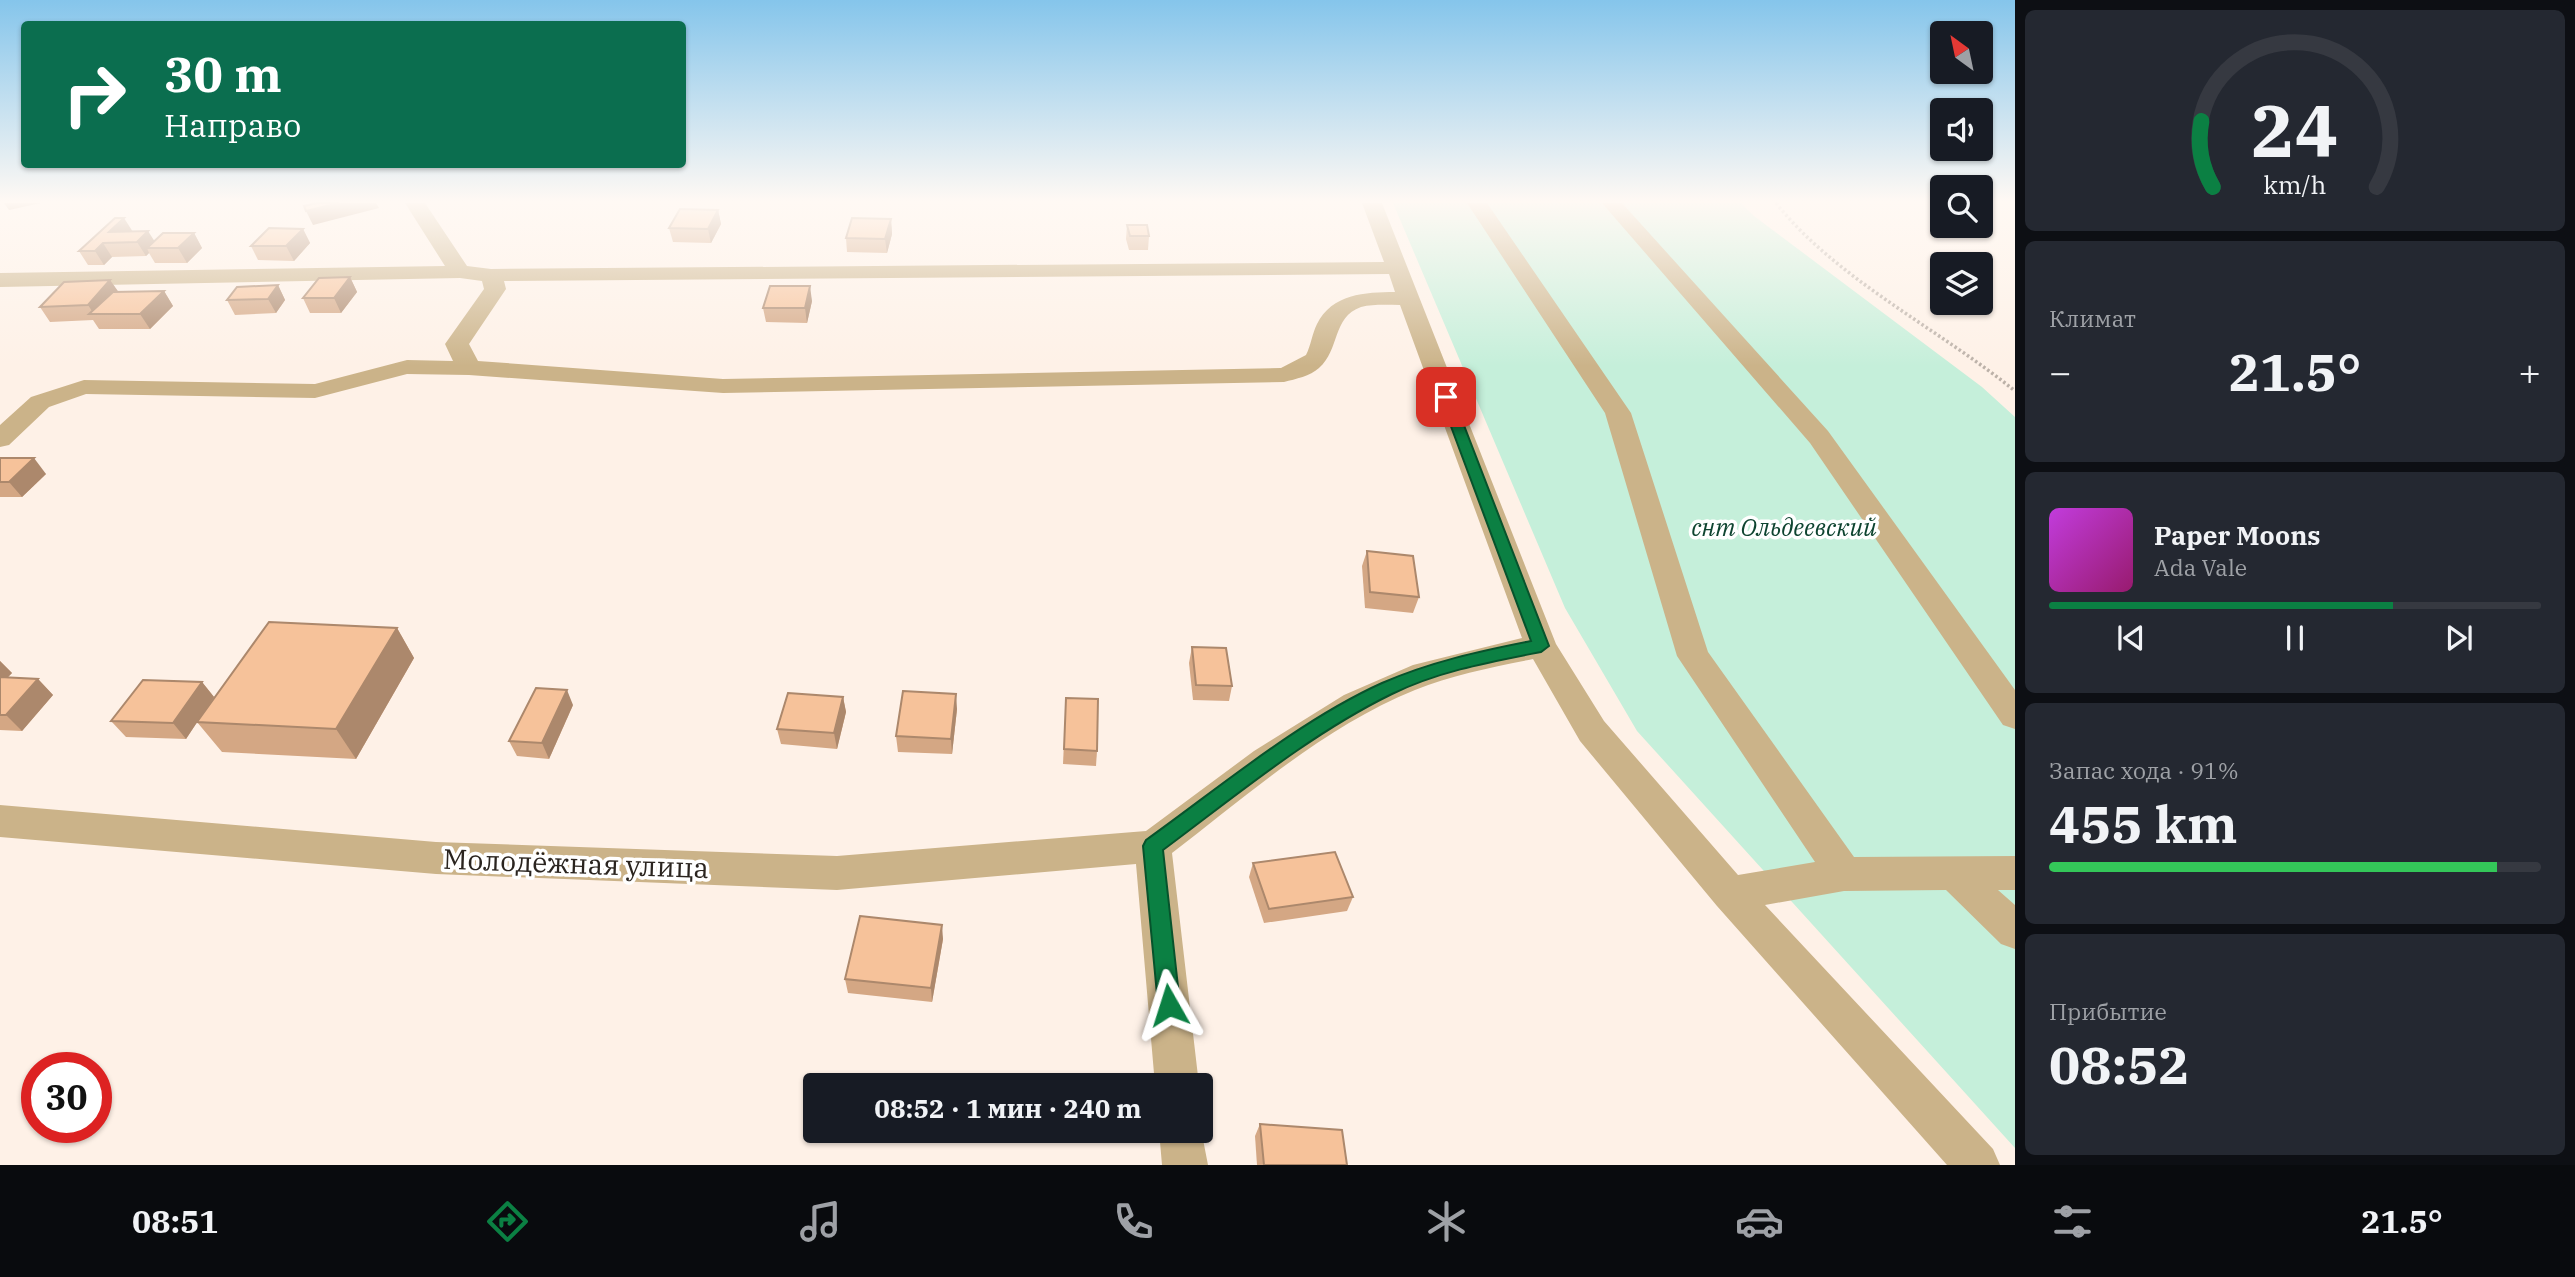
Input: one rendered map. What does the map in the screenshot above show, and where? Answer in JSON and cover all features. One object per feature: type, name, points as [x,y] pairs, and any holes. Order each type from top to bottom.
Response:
[{"type":"street","points":[[450,257],[460,272]]},
{"type":"street","points":[[1394,257],[1541,646],[1592,731],[1730,894],[1977,1165]]},
{"type":"street","points":[[1514,257],[1618,413],[1693,656],[1844,874]]},
{"type":"street","points":[[1660,257],[1819,437],[2015,716]]},
{"type":"street","points":[[0,280],[460,272],[492,275],[1404,283]]},
{"type":"street","points":[[469,368],[457,344],[495,289],[492,275]]},
{"type":"street","points":[[0,439],[40,402],[84,387],[316,391],[407,367],[469,368],[723,386],[1284,375],[1315,360],[1328,322],[1349,305],[1404,283]]},
{"type":"street","points":[[1176,1073],[1153,846],[1320,725],[1388,688],[1461,661],[1541,646]]},
{"type":"street","name":"Молодёжная улица","points":[[0,821],[436,858],[837,873],[1153,846]]},
{"type":"street","points":[[1953,872],[2015,931]]},
{"type":"street","points":[[1730,894],[1844,874],[2015,873]]},
{"type":"street","points":[[1182,1143],[1185,1165]]},
{"type":"path","points":[[1832,257],[2015,391]]},
{"type":"green space","name":"снт Ольдеевский","points":[[1416,257],[1809,257],[1982,387],[2015,417],[2015,1148],[1637,731],[1565,608]]},
{"type":"building","points":[[350,277],[334,298],[303,298],[319,278]]},
{"type":"building","points":[[110,280],[88,305],[40,307],[64,282]]},
{"type":"building","points":[[278,285],[268,299],[227,300],[237,287]]},
{"type":"building","points":[[770,286],[810,286],[805,308],[763,308]]},
{"type":"building","points":[[164,291],[140,314],[89,314],[113,292]]},
{"type":"building","points":[[0,458],[34,458],[9,482],[0,482]]},
{"type":"building","points":[[1367,551],[1413,556],[1419,597],[1370,592]]},
{"type":"building","points":[[269,622],[397,628],[336,729],[197,722]]},
{"type":"building","points":[[1192,647],[1226,648],[1232,686],[1196,685]]},
{"type":"building","points":[[0,677],[38,679],[6,715],[0,715]]},
{"type":"building","points":[[143,680],[202,682],[173,723],[111,721]]},
{"type":"building","points":[[536,688],[567,690],[542,743],[509,741]]},
{"type":"building","points":[[903,691],[956,694],[951,739],[896,736]]},
{"type":"building","points":[[788,693],[843,697],[834,733],[777,729]]},
{"type":"building","points":[[1066,698],[1098,699],[1097,751],[1064,749]]},
{"type":"building","points":[[1335,852],[1353,897],[1269,909],[1253,863]]},
{"type":"building","points":[[860,916],[942,925],[931,988],[845,979]]},
{"type":"building","points":[[1260,1124],[1342,1130],[1347,1165],[1264,1165]]},
{"type":"route","points":[[1169,1005],[1153,846],[1320,725],[1388,688],[1461,661],[1541,646],[1446,397]]}]
